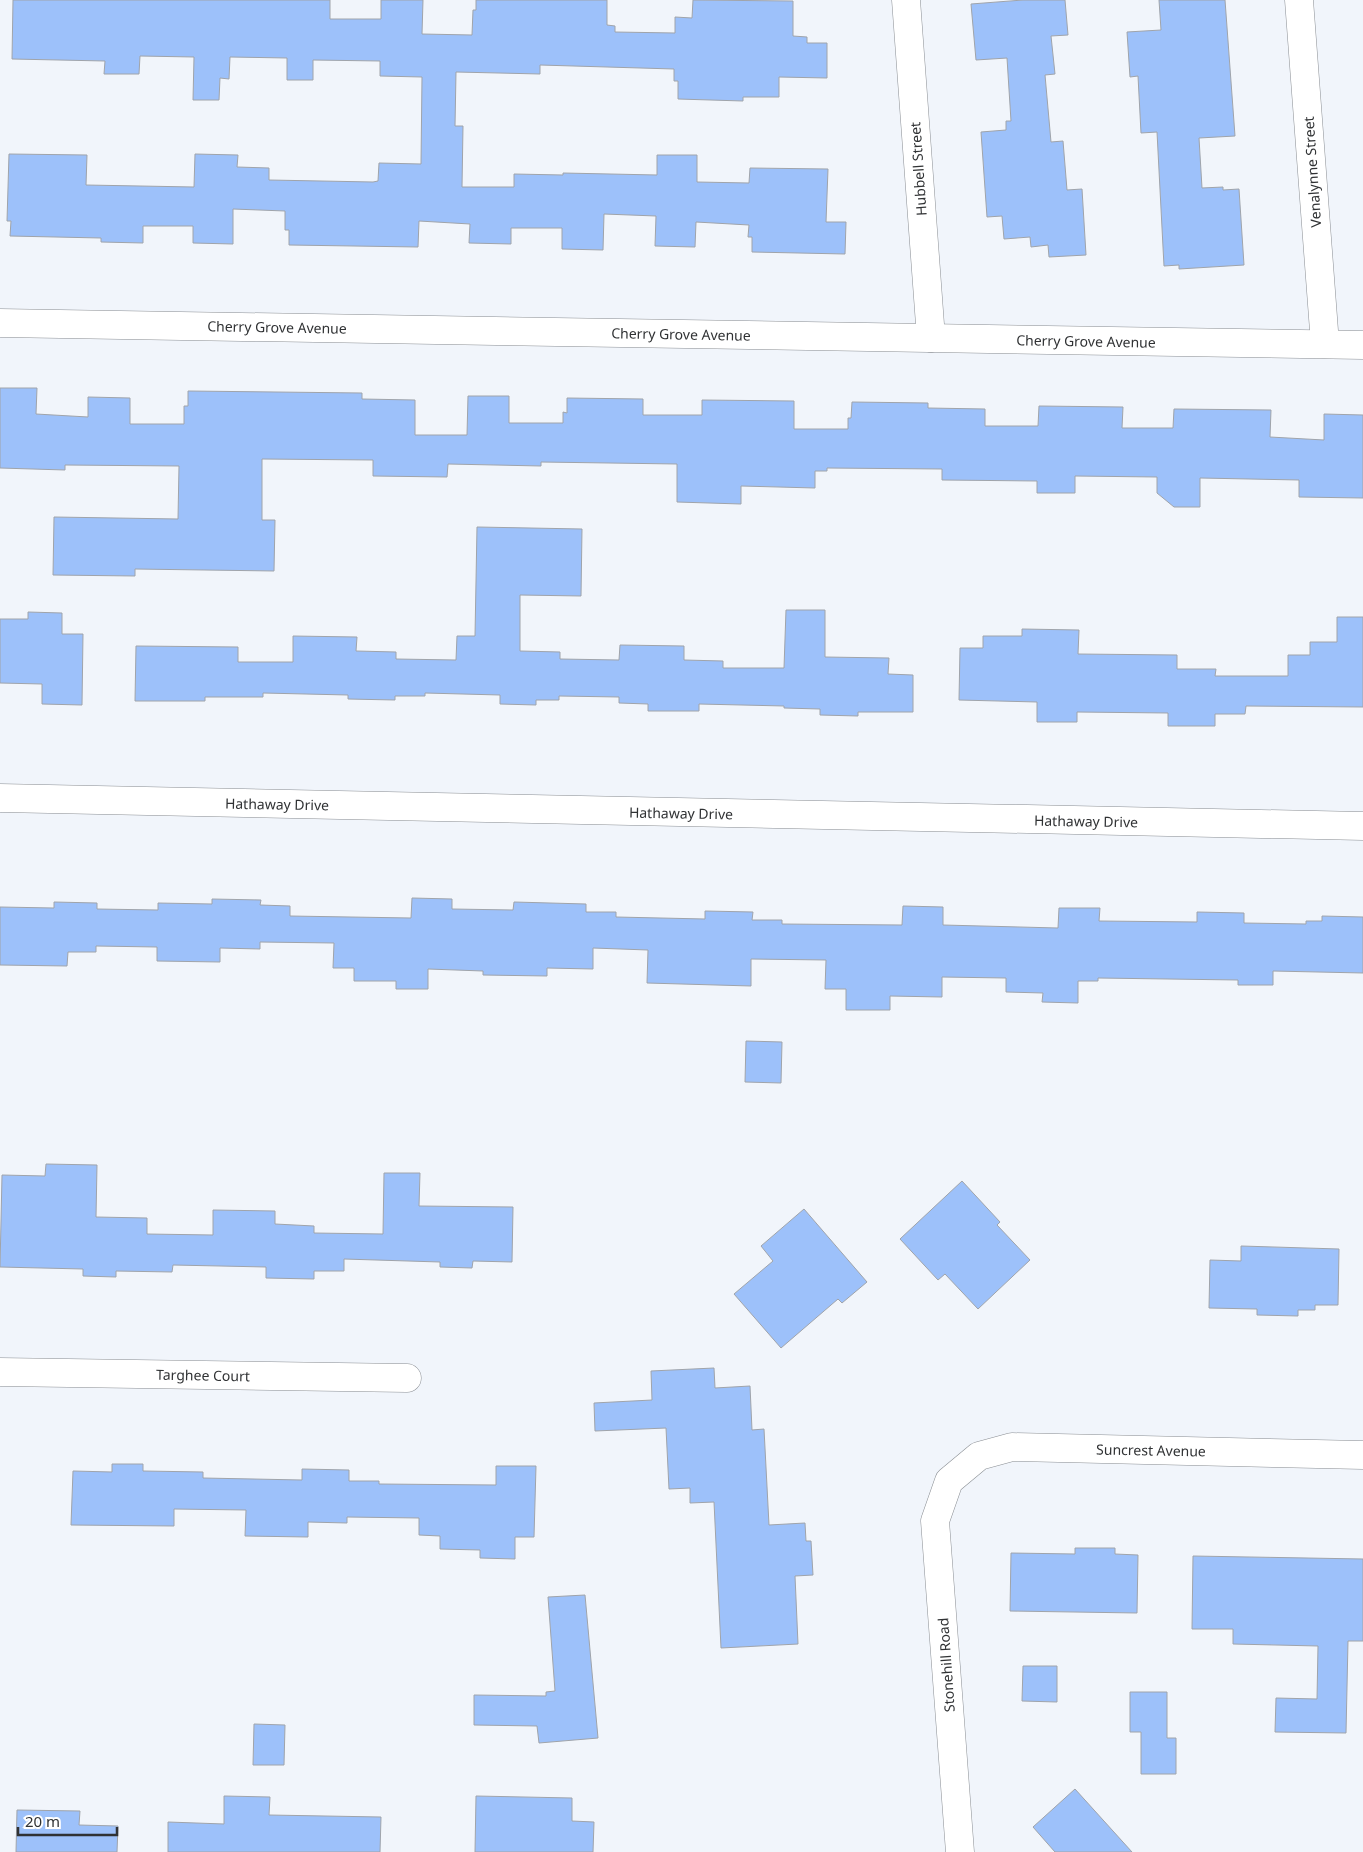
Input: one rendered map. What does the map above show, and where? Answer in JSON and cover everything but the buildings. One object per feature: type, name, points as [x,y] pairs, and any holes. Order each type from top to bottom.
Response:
[{"type":"street","name":"Hubbell Street","points":[[906,0],[931,338]]},
{"type":"street","name":"Venalynne Street","points":[[1299,0],[1325,344]]},
{"type":"street","name":"Cherry Grove Avenue","points":[[0,323],[1363,345]]},
{"type":"street","name":"Hathaway Drive","points":[[0,798],[1363,826]]},
{"type":"street","name":"Targhee Court","points":[[0,1372],[407,1378]]},
{"type":"street","name":"Suncrest Avenue","points":[[949,1481],[979,1456],[1012,1447],[1363,1455]]},
{"type":"street","name":"Stonehill Road","points":[[949,1481],[935,1521],[960,1852]]}]
